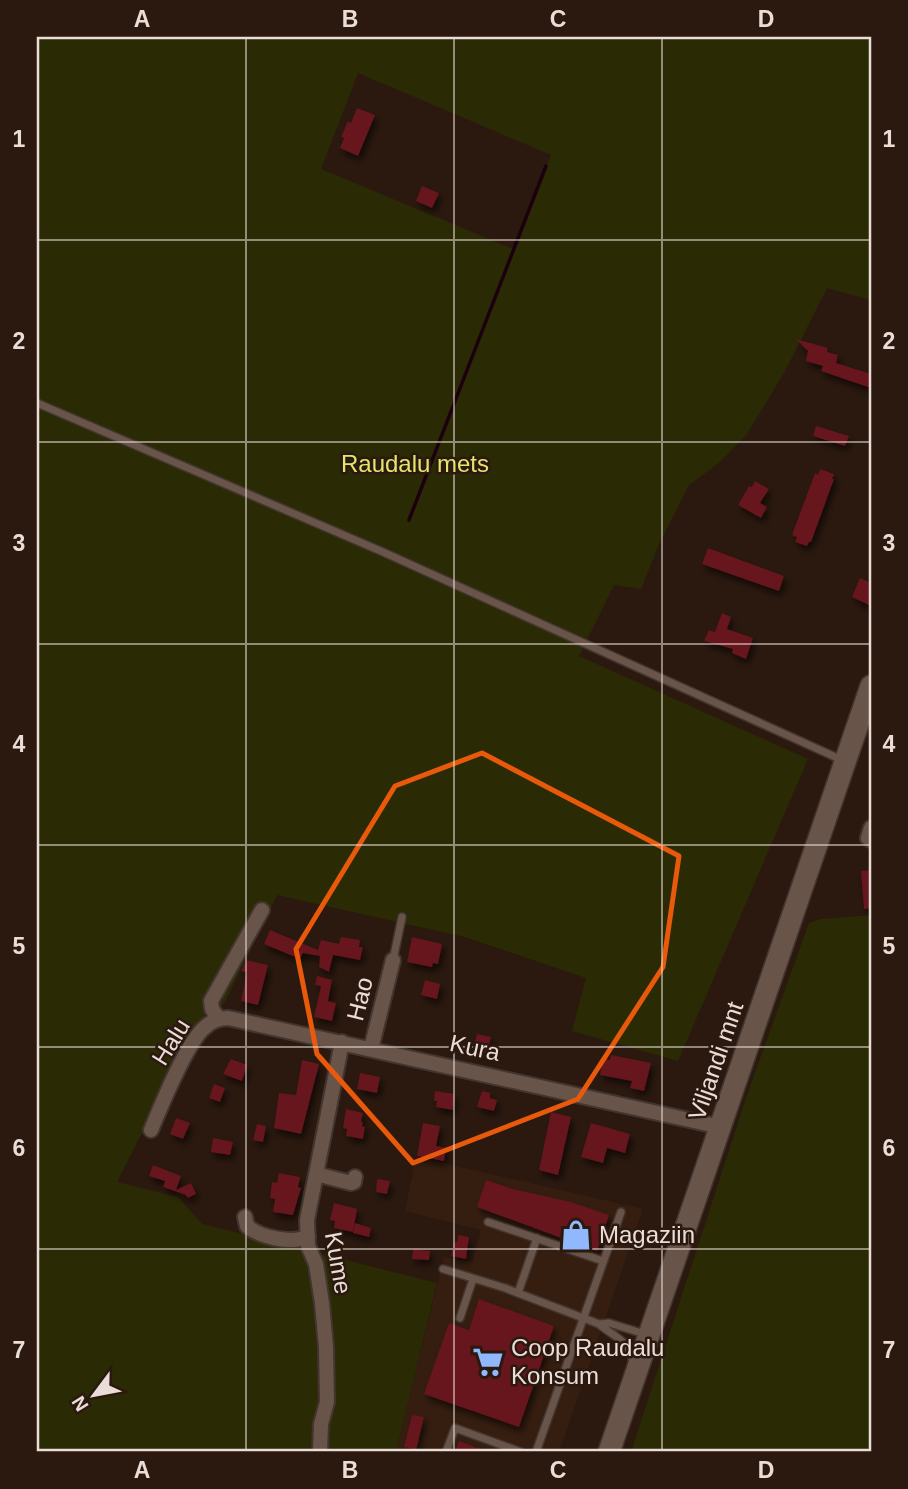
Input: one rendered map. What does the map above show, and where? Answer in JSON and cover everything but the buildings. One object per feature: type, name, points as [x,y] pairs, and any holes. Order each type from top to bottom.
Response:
[{"type":"main road","name":"Viljandi mnt","points":[[610,1452],[871,685]]},
{"type":"street","name":"Halu","points":[[151,1130],[164,1097],[194,1039],[202,1029],[218,1018],[212,1009],[211,1001],[262,910]]},
{"type":"street","name":"Hao","points":[[371,1049],[393,960]]},
{"type":"street","name":"Kura","points":[[218,1018],[342,1042],[721,1127]]},
{"type":"street","name":"Kume","points":[[320,1452],[321,1424],[327,1402],[326,1347],[323,1303],[316,1264],[308,1246],[307,1220],[342,1042]]},
{"type":"street","points":[[316,1174],[351,1183],[355,1177]]},
{"type":"street","points":[[245,1217],[247,1227],[253,1231],[289,1241],[308,1236]]},
{"type":"lane","points":[[37,403],[383,552],[846,761]]},
{"type":"lane","points":[[393,960],[402,916]]},
{"type":"lane","points":[[536,1452],[621,1212]]},
{"type":"lane","points":[[488,1222],[603,1261]]},
{"type":"lane","points":[[518,1293],[537,1238]]},
{"type":"lane","points":[[443,1269],[518,1293],[599,1324],[630,1348],[635,1379]]},
{"type":"lane","points":[[460,1318],[473,1279]]},
{"type":"lane","points":[[599,1324],[609,1323],[649,1336]]},
{"type":"lane","points":[[446,1452],[454,1428],[521,1452]]},
{"type":"highlighted area","points":[[482,753],[679,856],[663,967],[578,1099],[413,1163],[317,1054],[296,949],[395,786]]},
{"type":"shaded area","points":[[416,1157],[643,1209],[559,1452],[396,1452],[444,1257],[472,1262],[481,1230],[405,1211]]},
{"type":"green space","name":"Raudalu mets","points":[[37,37],[871,37],[871,300],[827,288],[785,371],[747,434],[720,462],[689,485],[660,542],[641,589],[614,585],[579,656],[808,759],[678,1061],[572,1031],[586,978],[465,937],[277,895],[225,1002],[180,1065],[117,1182],[178,1197],[202,1224],[437,1283],[396,1452],[37,1452]],"holes":[[[358,73],[551,155],[513,249],[321,169]]]},
{"type":"green space","points":[[871,915],[871,1452],[631,1452],[747,1095],[809,923],[821,919]]},
{"type":"waterway","points":[[409,520],[546,166]]},
{"type":"place","name":"Magaziin","points":[[576,1235]]},
{"type":"place","name":"Coop Raudalu Konsum","points":[[488,1362]]}]
